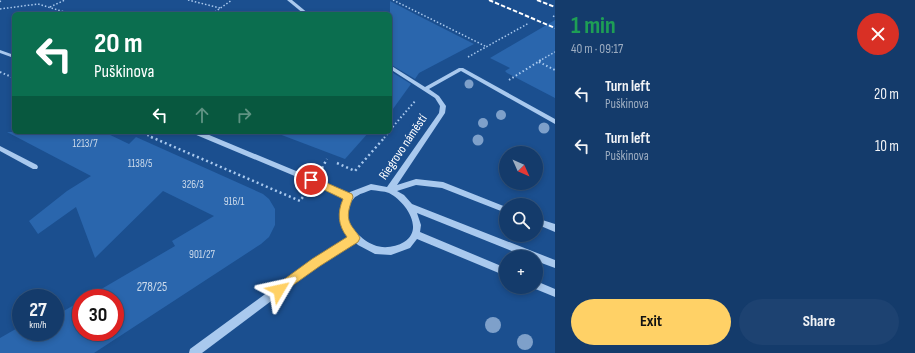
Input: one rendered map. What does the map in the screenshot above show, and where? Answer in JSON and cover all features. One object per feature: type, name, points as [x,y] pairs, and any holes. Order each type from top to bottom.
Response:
[{"type":"street","points":[[289,0],[292,4],[304,12]]},
{"type":"street","points":[[0,51],[12,56]]},
{"type":"street","points":[[392,68],[425,89],[461,70],[555,122]]},
{"type":"street","name":"Riegrovo náměstí","points":[[389,190],[442,113],[443,106],[437,97],[425,89]]},
{"type":"street","points":[[201,134],[348,197]]},
{"type":"street","points":[[0,148],[35,167]]},
{"type":"street","name":"Riegrovo náměstí","points":[[389,190],[416,182],[443,185],[499,207]]},
{"type":"street","points":[[371,187],[389,190],[403,198],[411,207],[417,225],[415,234],[406,246],[401,249],[390,251],[371,248],[355,238],[347,229],[343,219],[343,210],[348,197],[361,189],[371,187]]},
{"type":"street","points":[[411,207],[555,264]]},
{"type":"street","points":[[543,224],[555,228]]},
{"type":"street","points":[[415,234],[499,269]]},
{"type":"street","points":[[194,353],[316,262],[355,238]]},
{"type":"street","points":[[543,288],[555,293]]},
{"type":"path","points":[[50,8],[65,0]]},
{"type":"path","points":[[188,0],[220,8]]},
{"type":"path","points":[[215,12],[232,0]]},
{"type":"path","points":[[393,0],[487,47]]},
{"type":"path","points":[[0,9],[38,4],[64,12]]},
{"type":"path","points":[[461,70],[466,58],[529,24]]},
{"type":"path","points":[[513,78],[555,52]]},
{"type":"path","points":[[538,62],[555,70]]},
{"type":"path","points":[[0,72],[12,77]]},
{"type":"path","points":[[392,128],[425,89]]},
{"type":"path","points":[[145,134],[300,201]]},
{"type":"path","points":[[338,163],[355,171],[386,134]]},
{"type":"building","points":[[390,1],[474,44],[419,73],[415,79],[392,65],[392,12],[390,12]]},
{"type":"building","points":[[555,20],[555,98],[507,73],[505,71],[510,68],[490,58]]},
{"type":"building","points":[[392,72],[411,84],[392,110]]},
{"type":"building","points":[[7,132],[12,132],[12,134],[108,134],[129,144],[136,137],[263,194],[269,199],[275,209],[275,225],[269,237],[261,244],[124,333],[124,289],[101,289],[175,246],[172,241],[214,216],[163,191],[95,258],[76,207],[38,234],[29,221],[67,191],[91,176]]},
{"type":"building","points":[[279,134],[367,134],[345,159]]},
{"type":"building","points":[[72,306],[72,341],[112,341],[94,353],[0,353],[0,338],[12,331],[12,341],[64,341],[64,311]]},
{"type":"railway","points":[[489,0],[555,28]]},
{"type":"railway","points":[[537,0],[555,7]]},
{"type":"route","points":[[279,290],[316,262],[355,238],[347,229],[343,219],[343,210],[348,197],[311,180]]}]
